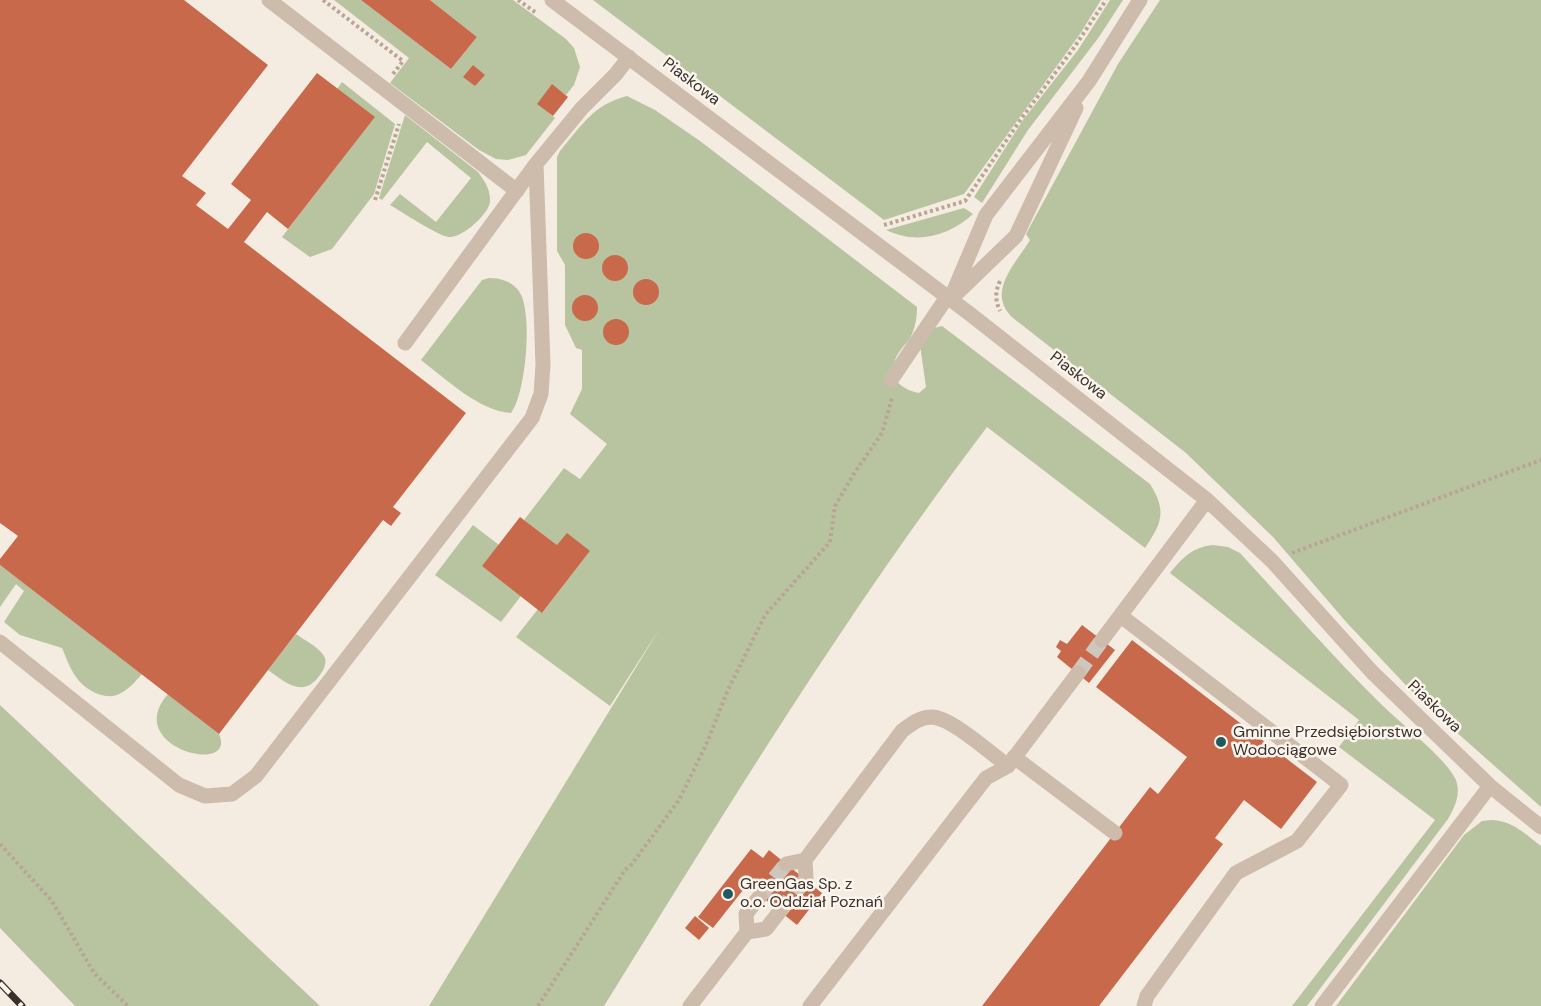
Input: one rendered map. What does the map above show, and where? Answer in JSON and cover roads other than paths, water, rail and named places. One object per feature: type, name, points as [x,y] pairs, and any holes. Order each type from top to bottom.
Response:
[{"type":"street","points":[[269,0],[517,191]]},
{"type":"street","name":"Piaskowa","points":[[552,0],[949,298],[1207,500],[1272,561],[1372,672],[1490,786],[1541,827]]},
{"type":"street","points":[[891,380],[949,298],[986,215],[1089,81],[1140,0]]},
{"type":"street","points":[[405,342],[536,164],[582,108],[616,74],[629,57]]},
{"type":"street","points":[[949,298],[1016,236],[1089,81]]},
{"type":"street","points":[[0,642],[179,784],[205,796],[232,794],[256,776],[532,418],[541,394],[543,365],[536,164]]},
{"type":"street","points":[[1102,640],[1207,500]]},
{"type":"street","points":[[1121,616],[1341,785],[1297,841],[1236,873],[1147,996],[1143,1006]]},
{"type":"street","points":[[810,1006],[986,778],[1011,761],[1078,673]]},
{"type":"street","points":[[806,879],[805,860],[902,731],[917,720],[932,717],[947,720],[1115,833]]},
{"type":"street","points":[[1322,1006],[1490,786]]},
{"type":"street","points":[[786,864],[805,860]]},
{"type":"street","points":[[690,1006],[747,932],[746,914],[760,896]]},
{"type":"street","points":[[747,932],[766,929],[780,912]]},
{"type":"tunnel","points":[[1078,673],[1102,640]]},
{"type":"tunnel","points":[[760,896],[786,864]]},
{"type":"tunnel","points":[[780,911],[806,879]]},
{"type":"railway","points":[[0,983],[22,1006]]},
{"type":"place","name":"Gminne Przedsiębiorstwo Wodociągowe","points":[[1221,742]]},
{"type":"place","name":"GreenGas Sp. z o.o. Oddział Poznań","points":[[728,894]]}]
